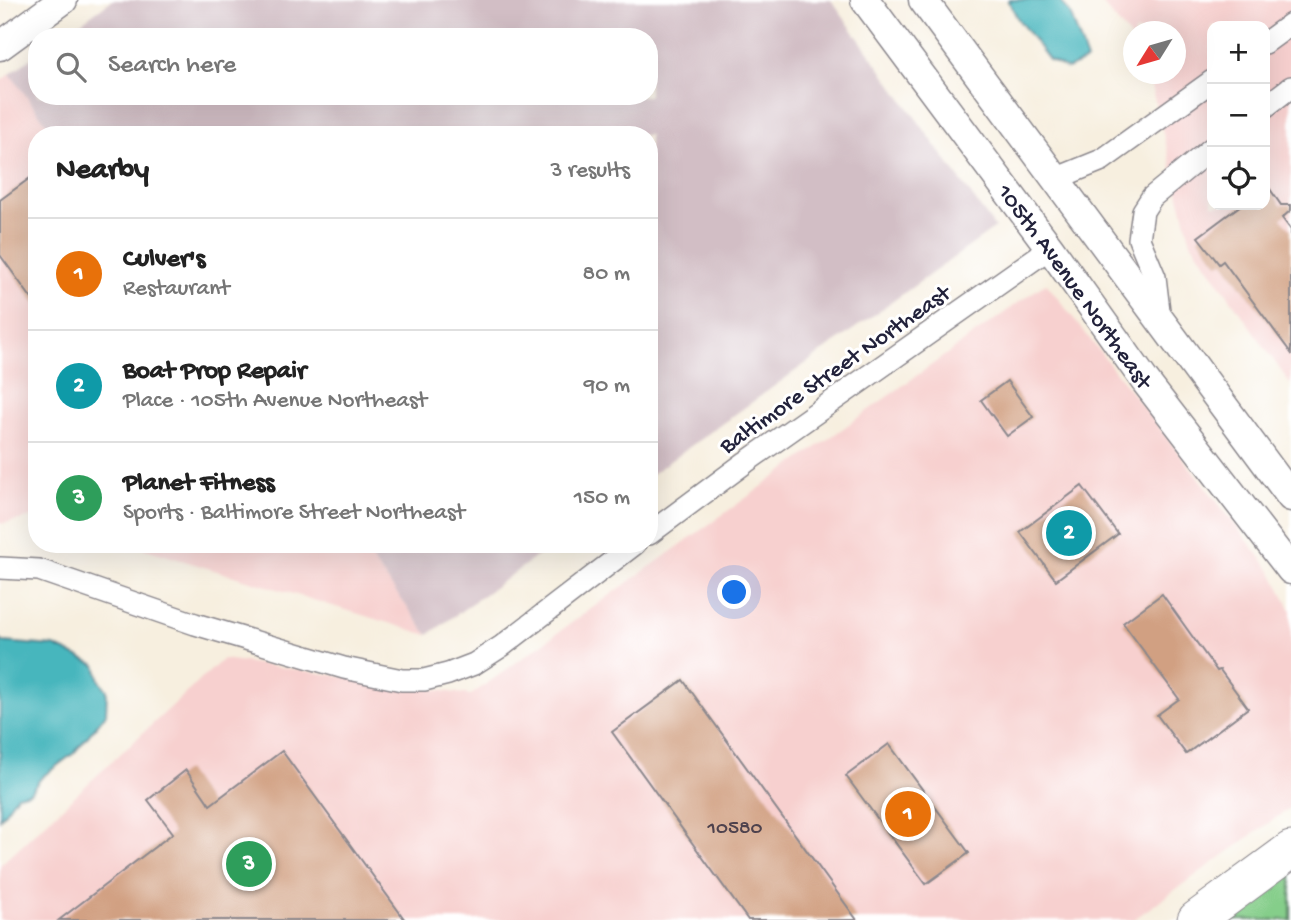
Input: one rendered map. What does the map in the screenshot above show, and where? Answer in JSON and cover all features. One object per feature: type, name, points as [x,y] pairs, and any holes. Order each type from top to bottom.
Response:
[{"type":"highway","points":[[1196,920],[1291,850]]},
{"type":"street","points":[[0,46],[64,0]]},
{"type":"street","name":"105th Avenue Northeast","points":[[865,0],[1050,248],[1145,381],[1291,570]]},
{"type":"street","name":"105th Avenue Northeast","points":[[923,0],[1291,497]]},
{"type":"street","points":[[1270,39],[1291,24]]},
{"type":"street","points":[[1055,179],[1102,160],[1207,84]]},
{"type":"street","points":[[1270,103],[1291,88]]},
{"type":"street","points":[[1160,321],[1154,277],[1139,239],[1143,211],[1152,197],[1207,152]]},
{"type":"street","name":"Baltimore Street Northeast","points":[[658,527],[746,461],[1050,248]]},
{"type":"street","points":[[0,568],[39,570],[75,580],[195,624],[344,668],[402,680],[424,680],[474,664],[502,646],[623,553]]},
{"type":"shaded area","points":[[112,0],[831,0],[995,228],[658,470],[658,126],[48,126],[33,105],[658,105],[658,28],[73,28]]},
{"type":"shaded area","points":[[1099,0],[1291,0],[1291,385],[1191,242],[1151,84],[1186,84],[1186,21],[1123,21],[1123,29]]},
{"type":"shaded area","points":[[28,61],[28,98],[10,74]]},
{"type":"shaded area","points":[[10,74],[28,98],[28,105],[33,105],[48,126],[28,126],[28,518],[0,524],[0,81]]},
{"type":"shaded area","points":[[1046,283],[1272,572],[1291,610],[1291,807],[1133,920],[0,920],[0,865],[223,659],[471,695]]},
{"type":"shaded area","points":[[159,553],[367,553],[428,635]]},
{"type":"shaded area","points":[[367,553],[542,553],[428,635]]},
{"type":"green space","points":[[1291,873],[1291,920],[1228,920]]},
{"type":"water","points":[[1008,0],[1059,0],[1070,13],[1087,60],[1067,69],[1049,60],[1018,19]]},
{"type":"water","points":[[0,638],[3,642],[54,646],[96,665],[100,681],[107,690],[106,714],[74,753],[42,777],[30,792],[17,795],[0,819]]},
{"type":"building","points":[[28,180],[28,294],[0,255],[0,200]]},
{"type":"building","points":[[1270,189],[1281,205],[1291,205],[1291,210],[1282,218],[1291,230],[1291,353],[1223,261],[1219,264],[1198,237],[1234,210],[1270,210]]},
{"type":"building","points":[[1007,381],[1033,417],[1007,436],[981,400]]},
{"type":"building","points":[[1082,486],[1118,534],[1056,580],[1020,532]]},
{"type":"building","points":[[1162,594],[1217,671],[1220,670],[1248,708],[1186,754],[1157,715],[1179,699],[1123,623]]},
{"type":"building","points":[[683,680],[857,920],[748,920],[612,732]]},
{"type":"building","points":[[889,744],[969,853],[926,884],[846,776]]},
{"type":"building","points":[[282,751],[405,920],[59,920],[173,833],[148,800],[186,770],[210,805]]},
{"type":"place","name":"Boat Prop Repair","points":[[1069,533]]},
{"type":"place","name":"Culver's","points":[[908,814]]},
{"type":"place","name":"Planet Fitness","points":[[249,864]]}]
